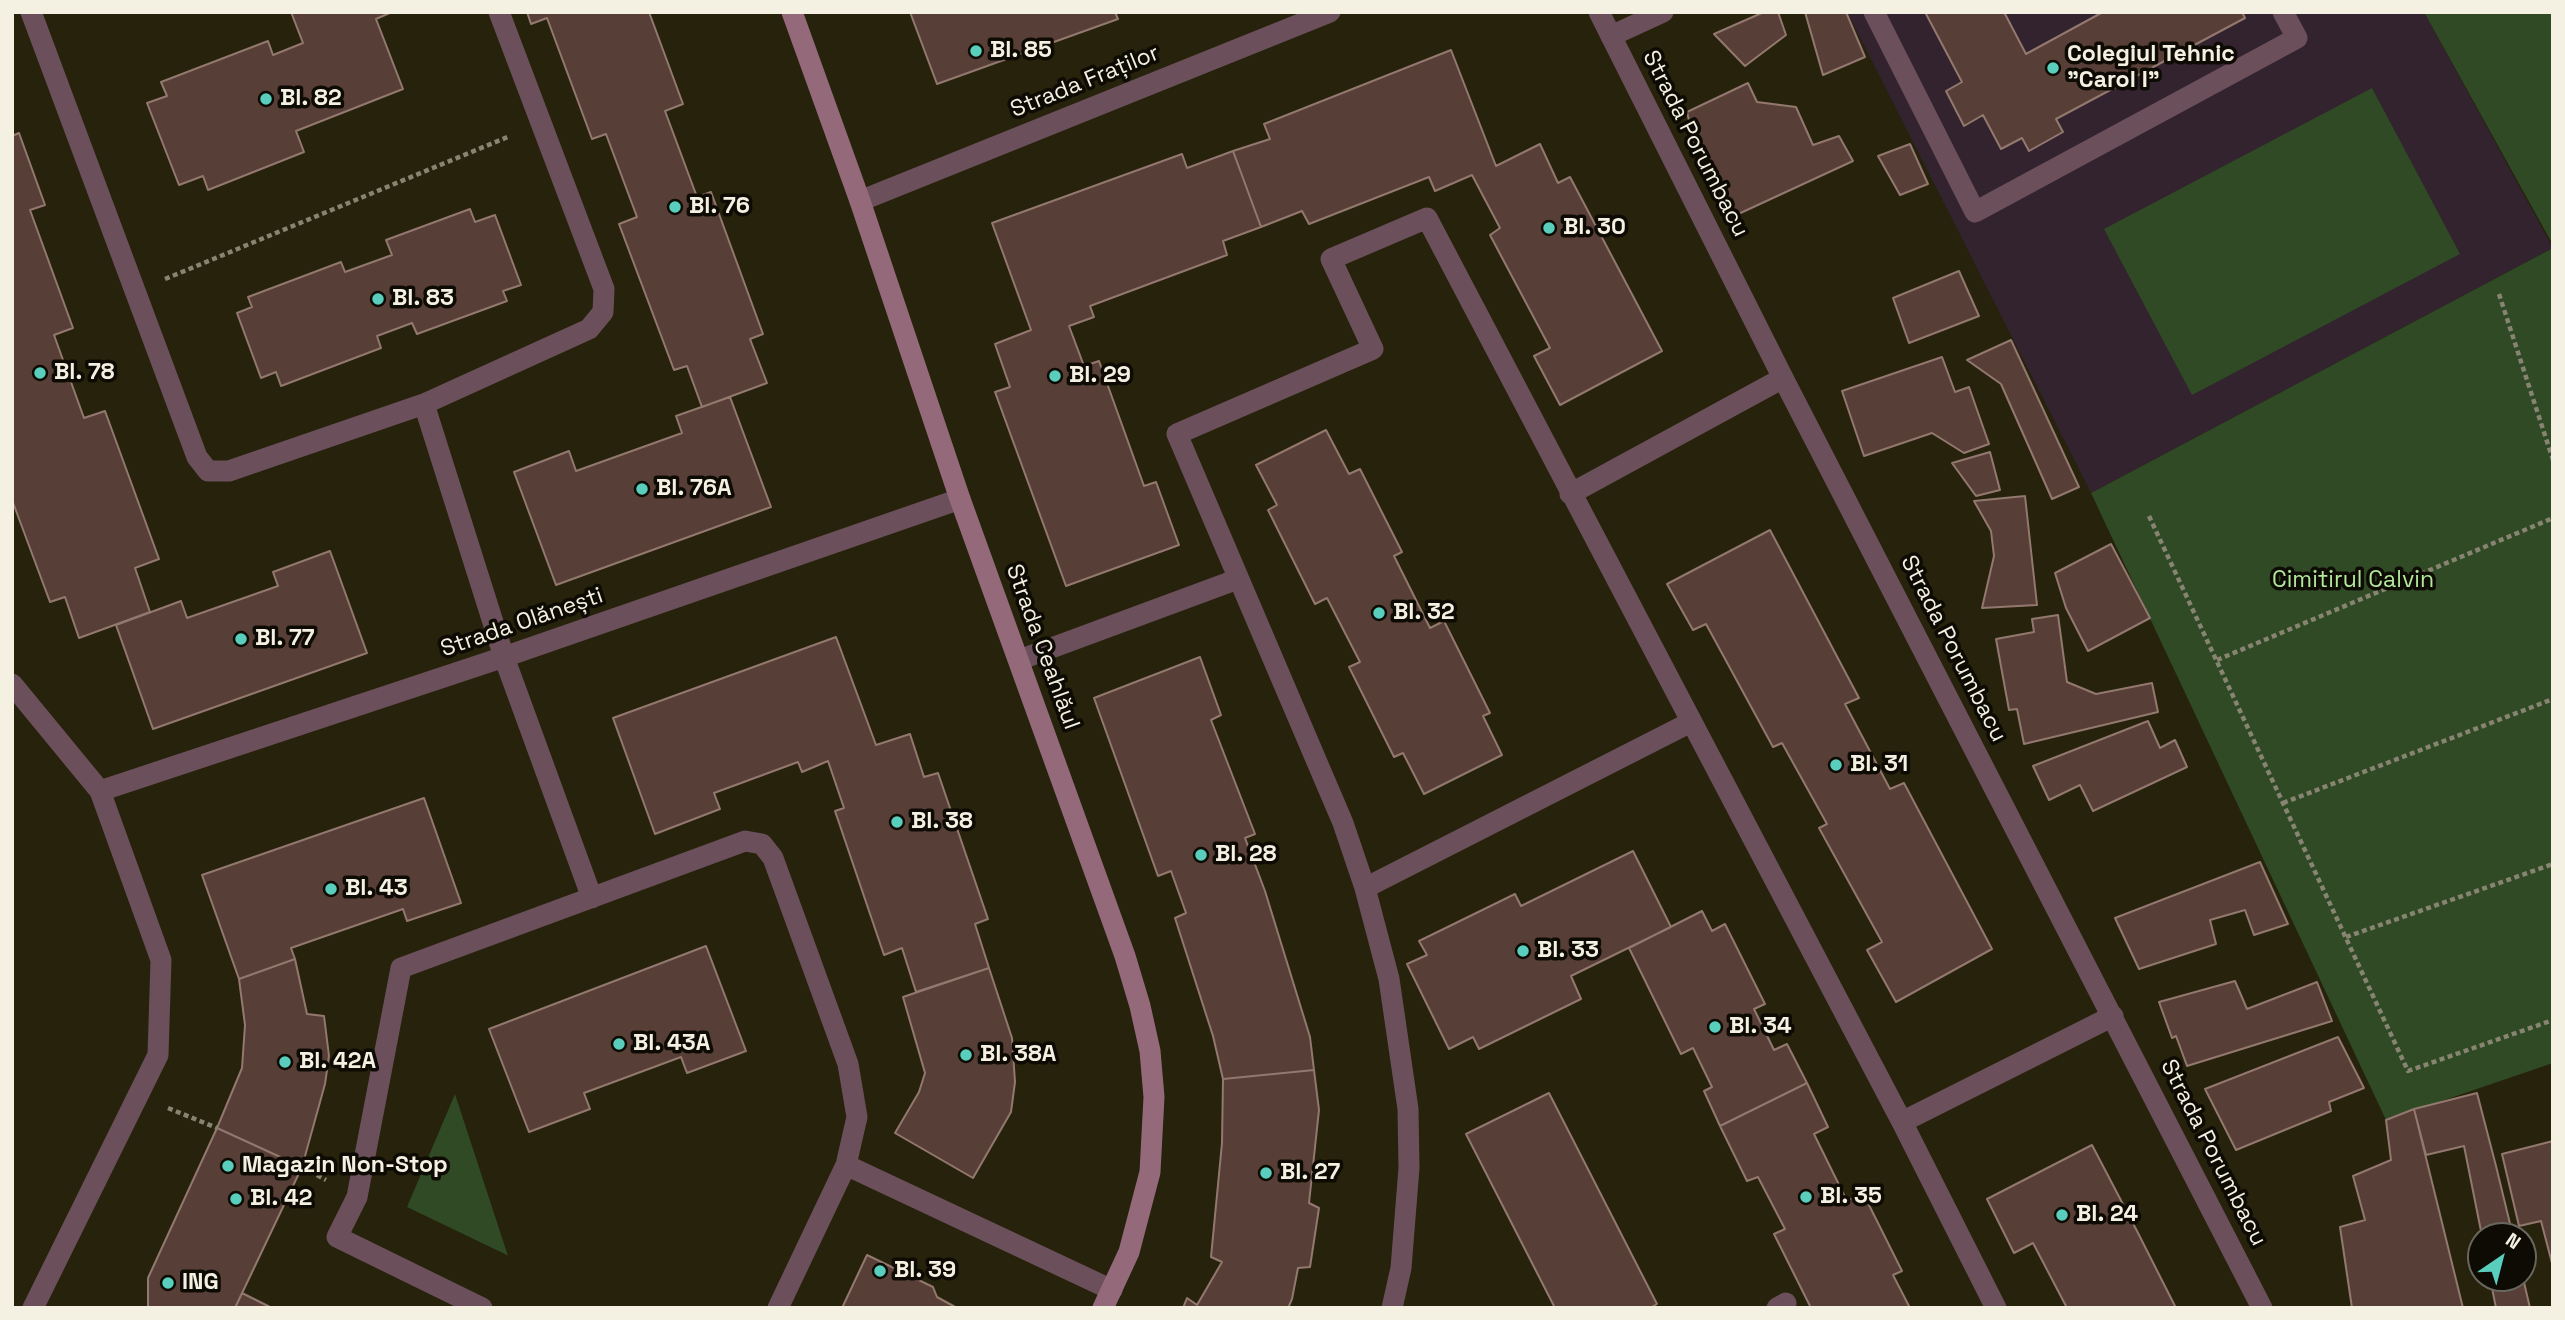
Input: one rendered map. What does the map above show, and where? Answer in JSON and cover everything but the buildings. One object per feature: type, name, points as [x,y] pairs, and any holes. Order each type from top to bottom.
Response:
[{"type":"street","points":[[31,12],[197,457],[208,471],[229,471],[424,404],[589,330],[603,312],[604,289],[499,12]]},
{"type":"street","name":"Strada Ceahlăul","points":[[792,12],[860,201],[960,499],[1125,956],[1140,1006],[1150,1051],[1154,1097],[1150,1172],[1129,1252],[1107,1299]]},
{"type":"street","name":"Strada Fraților","points":[[860,201],[1330,12]]},
{"type":"street","name":"Strada Porumbacu","points":[[1599,12],[1783,378],[2262,1308]]},
{"type":"street","points":[[1611,36],[1662,12]]},
{"type":"street","points":[[1874,12],[1975,212],[2297,38],[2283,12]]},
{"type":"street","points":[[1392,1308],[1401,1268],[1409,1168],[1408,1109],[1390,979],[1365,888],[1343,823],[1177,434],[1374,349],[1331,259],[1427,218],[1902,1122],[1996,1308]]},
{"type":"street","points":[[1570,494],[1783,378]]},
{"type":"street","points":[[424,404],[504,657],[592,898]]},
{"type":"street","name":"Strada Olănești","points":[[100,791],[504,657],[960,499]]},
{"type":"street","points":[[1019,660],[1238,579]]},
{"type":"street","points":[[12,684],[100,791],[161,960],[158,1055],[33,1308]]},
{"type":"street","points":[[1365,888],[1691,722]]},
{"type":"street","points":[[482,1308],[337,1237],[357,1197],[401,968],[745,841],[762,844],[773,858],[848,1064],[857,1117],[846,1165],[778,1308]]},
{"type":"street","points":[[1902,1122],[2113,1016]]},
{"type":"street","points":[[846,1165],[1107,1299]]},
{"type":"path","points":[[135,291],[540,124]]},
{"type":"path","points":[[2499,294],[2553,460]]},
{"type":"path","points":[[2148,516],[2408,1071],[2553,1020]]},
{"type":"path","points":[[2217,660],[2553,518]]},
{"type":"path","points":[[2283,803],[2553,699]]},
{"type":"path","points":[[2346,937],[2553,864]]},
{"type":"path","points":[[137,1096],[218,1128]]},
{"type":"shaded area","points":[[1847,12],[2424,12],[2553,248],[2091,493]]},
{"type":"green space","points":[[2424,12],[2553,12],[2553,245]]},
{"type":"green space","points":[[2372,88],[2460,254],[2192,395],[2104,229]]},
{"type":"green space","name":"Cimitirul Calvin","points":[[2553,248],[2553,1063],[2386,1120],[2091,493]]},
{"type":"green space","points":[[455,1094],[508,1255],[407,1207]]},
{"type":"place","name":"Bl. 85","points":[[976,51]]},
{"type":"place","name":"Colegiul Tehnic \"Carol I\"","points":[[2053,68]]},
{"type":"place","name":"Bl. 82","points":[[266,99]]},
{"type":"place","name":"Bl. 76","points":[[675,207]]},
{"type":"place","name":"Bl. 30","points":[[1549,228]]},
{"type":"place","name":"Bl. 83","points":[[378,299]]},
{"type":"place","name":"Bl. 78","points":[[40,373]]},
{"type":"place","name":"Bl. 29","points":[[1055,376]]},
{"type":"place","name":"Bl. 76A","points":[[642,489]]},
{"type":"place","name":"Bl. 32","points":[[1379,613]]},
{"type":"place","name":"Bl. 77","points":[[241,639]]},
{"type":"place","name":"Bl. 31","points":[[1836,765]]},
{"type":"place","name":"Bl. 38","points":[[897,822]]},
{"type":"place","name":"Bl. 28","points":[[1201,855]]},
{"type":"place","name":"Bl. 43","points":[[331,889]]},
{"type":"place","name":"Bl. 33","points":[[1523,951]]},
{"type":"place","name":"Bl. 34","points":[[1715,1027]]},
{"type":"place","name":"Bl. 43A","points":[[619,1044]]},
{"type":"place","name":"Bl. 38A","points":[[966,1055]]},
{"type":"place","name":"Bl. 42A","points":[[285,1062]]},
{"type":"place","name":"Magazin Non-Stop","points":[[228,1166]]},
{"type":"place","name":"Bl. 27","points":[[1266,1173]]},
{"type":"place","name":"Bl. 35","points":[[1806,1197]]},
{"type":"place","name":"Bl. 42","points":[[236,1199]]},
{"type":"place","name":"Bl. 24","points":[[2062,1215]]},
{"type":"place","name":"Bl. 39","points":[[880,1271]]},
{"type":"place","name":"ING","points":[[168,1283]]}]
